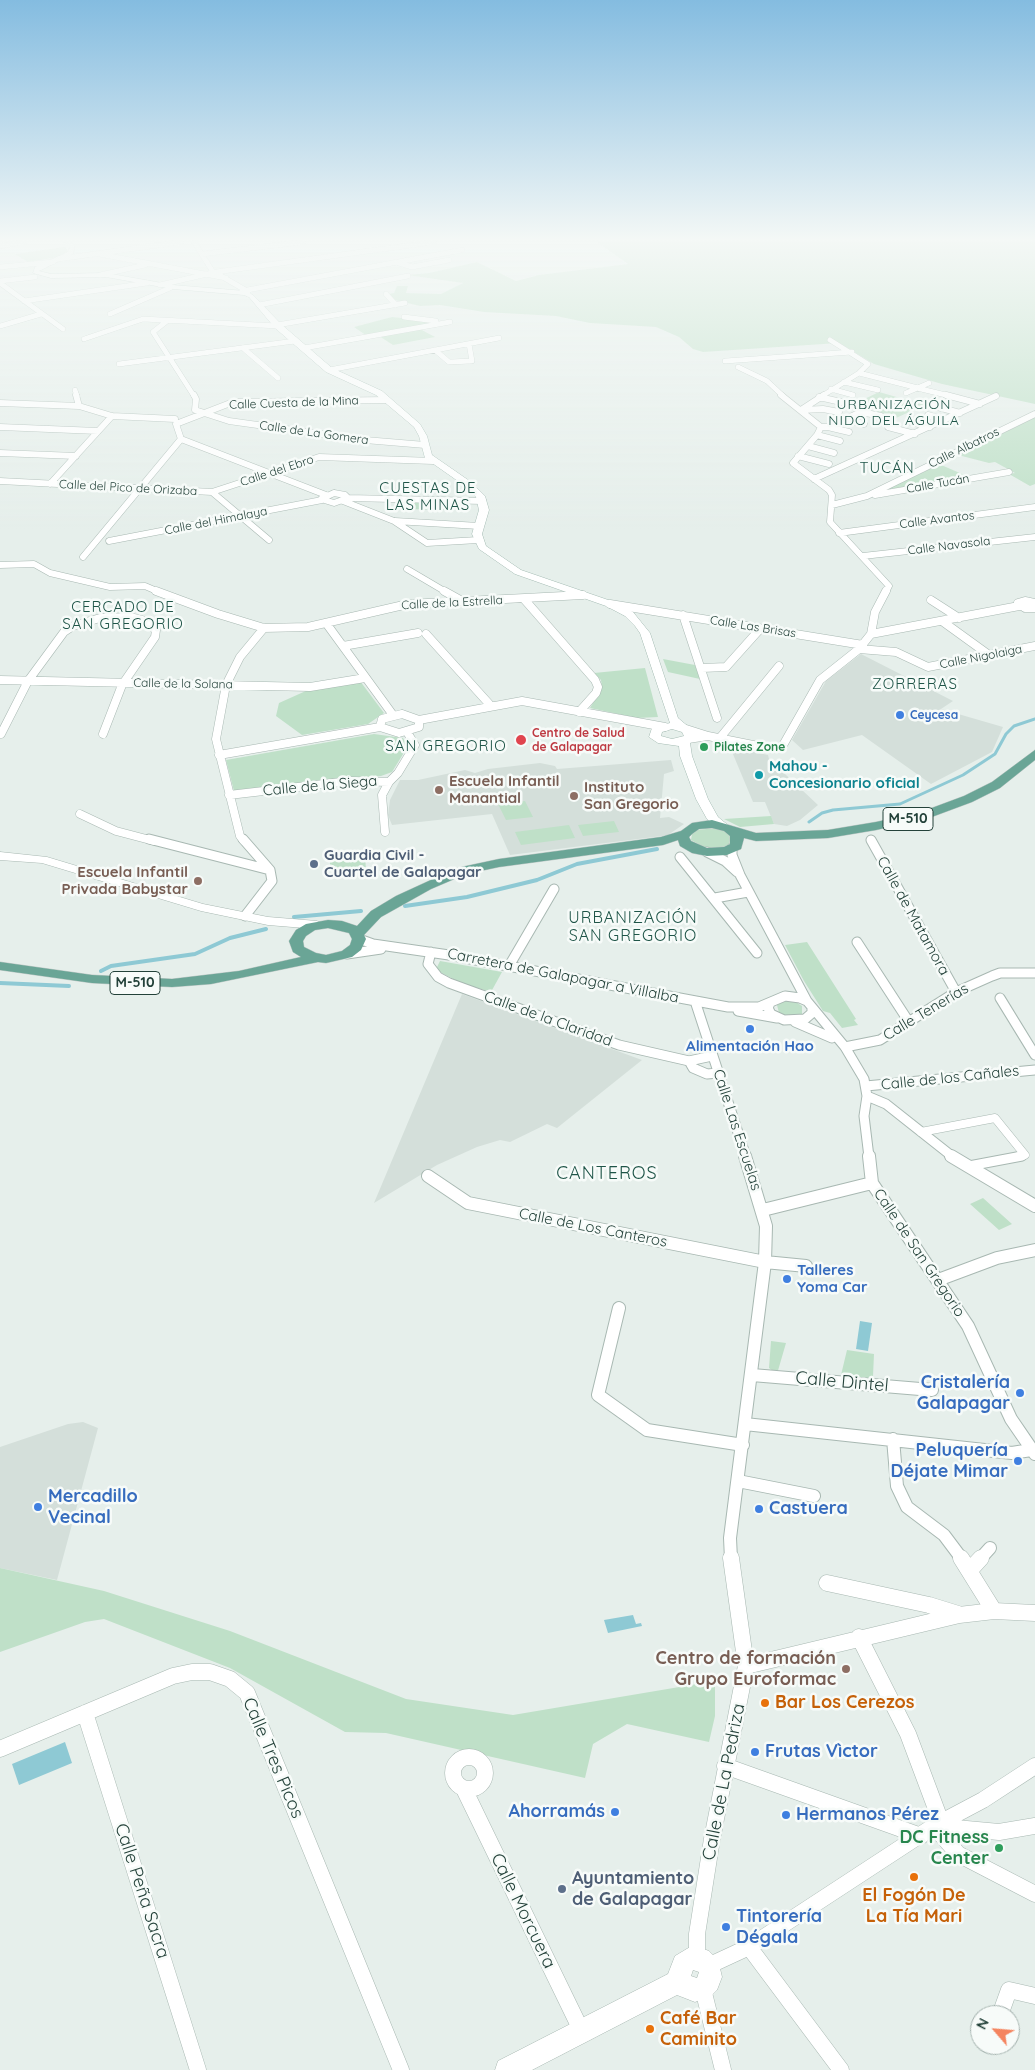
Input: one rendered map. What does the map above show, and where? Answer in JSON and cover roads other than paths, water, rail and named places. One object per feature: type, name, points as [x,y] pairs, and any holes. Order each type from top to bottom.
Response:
[{"type":"main road","points":[[292,339],[329,370],[372,389],[417,426],[424,436],[428,456],[468,484],[483,501],[483,516],[477,534],[478,540],[492,556],[518,572],[610,604],[629,614],[645,633],[686,756],[706,808],[712,819],[728,828],[738,840],[734,847]]},
{"type":"main road","points":[[678,730],[656,730],[654,734],[656,739],[678,748],[686,756]]},
{"type":"main road","points":[[668,743],[678,730]]},
{"type":"main road","name":"M-510","points":[[646,843],[671,843],[707,852],[721,852],[750,839],[828,834],[925,815],[968,799],[996,785],[1035,754]]},
{"type":"main road","points":[[696,826],[706,818],[706,808]]},
{"type":"main road","name":"M-510","points":[[269,967],[287,956],[301,933],[317,925],[334,924],[376,914],[426,886],[462,872],[528,858],[670,840],[696,826],[728,828],[750,836],[766,837]]},
{"type":"main road","points":[[684,834],[684,840],[692,848]]},
{"type":"main road","name":"M-510","points":[[0,966],[92,978],[163,983],[211,980],[241,975],[269,967],[318,958],[333,958],[347,954],[356,947],[358,936],[376,914]]},
{"type":"main road","name":"M-510","points":[[334,924],[348,927],[358,936]]},
{"type":"main road","points":[[296,943],[302,952],[318,958]]},
{"type":"street","points":[[158,339],[196,399],[196,410],[204,413]]},
{"type":"street","points":[[304,348],[357,339]]},
{"type":"street","points":[[329,370],[496,339]]},
{"type":"street","points":[[801,410],[859,373],[868,364],[852,352],[830,340]]},
{"type":"street","points":[[119,364],[295,341]]},
{"type":"street","points":[[436,350],[449,362],[472,361],[469,344]]},
{"type":"street","points":[[243,348],[278,378]]},
{"type":"street","points":[[725,361],[852,352]]},
{"type":"street","points":[[738,367],[767,381],[776,392],[824,427],[849,432]]},
{"type":"street","points":[[859,373],[980,404]]},
{"type":"street","points":[[868,388],[895,374]]},
{"type":"street","points":[[844,382],[878,390]]},
{"type":"street","points":[[906,393],[929,383]]},
{"type":"street","points":[[75,390],[78,406]]},
{"type":"street","points":[[831,390],[853,395]]},
{"type":"street","points":[[958,391],[930,404],[960,413]]},
{"type":"street","points":[[814,479],[996,396]]},
{"type":"street","points":[[819,397],[840,402]]},
{"type":"street","name":"Calle Cuesta de la Mina","points":[[179,442],[176,424],[228,403],[387,400]]},
{"type":"street","points":[[0,403],[78,406],[112,416],[176,419]]},
{"type":"street","points":[[801,410],[823,409],[856,414]]},
{"type":"street","points":[[380,727],[382,719],[393,714],[409,714],[420,720],[522,701],[768,748],[782,746],[820,680],[861,647],[871,634],[875,612],[889,586],[830,522],[832,502],[829,490],[793,463],[824,427],[862,412],[881,416]]},
{"type":"street","name":"Calle de La Gomera","points":[[204,413],[229,421],[366,440],[425,445]]},
{"type":"street","name":"Calle Albatros","points":[[867,496],[1035,414]]},
{"type":"street","points":[[928,415],[945,420]]},
{"type":"street","points":[[50,484],[112,416]]},
{"type":"street","points":[[845,419],[864,424]]},
{"type":"street","points":[[912,422],[930,427]]},
{"type":"street","points":[[0,427],[98,431]]},
{"type":"street","points":[[888,427],[914,434]]},
{"type":"street","points":[[817,435],[840,441]]},
{"type":"street","points":[[83,557],[179,442],[191,443],[270,473],[334,503],[345,500],[483,501]]},
{"type":"street","points":[[808,446],[834,453]]},
{"type":"street","points":[[0,453],[76,456]]},
{"type":"street","points":[[798,456],[829,464]]},
{"type":"street","name":"Calle del Ebro","points":[[212,492],[319,457],[433,461]]},
{"type":"street","name":"Calle Tucán","points":[[832,502],[1009,472]]},
{"type":"street","name":"Calle del Pico de Orizaba","points":[[0,481],[212,492],[269,540]]},
{"type":"street","name":"Calle del Himalaya","points":[[96,541],[109,541],[324,498]]},
{"type":"street","points":[[345,500],[394,521],[427,543],[478,540]]},
{"type":"street","name":"Calle Avantos","points":[[839,533],[1035,507]]},
{"type":"street","points":[[394,521],[479,526]]},
{"type":"street","name":"Calle Navasola","points":[[863,556],[1035,536]]},
{"type":"street","name":"Calle de la Estrella","points":[[0,565],[34,564],[50,573],[110,587],[145,586],[218,614],[264,628],[308,627],[396,605],[583,595]]},
{"type":"street","points":[[407,568],[463,602]]},
{"type":"street","points":[[524,599],[596,680],[598,687],[596,693],[579,712]]},
{"type":"street","points":[[931,600],[959,618]]},
{"type":"street","points":[[1019,606],[1018,603],[1022,601],[1035,603]]},
{"type":"street","name":"Calle Las Brisas","points":[[610,604],[896,652],[928,667]]},
{"type":"street","points":[[871,634],[1019,606],[1035,608]]},
{"type":"street","points":[[629,614],[635,610],[642,609]]},
{"type":"street","points":[[683,616],[702,668],[717,718]]},
{"type":"street","points":[[1,734],[28,681],[64,632],[85,621],[115,617],[142,620],[156,630],[155,637],[123,683],[103,734]]},
{"type":"street","points":[[942,621],[989,654]]},
{"type":"street","points":[[326,623],[393,714]]},
{"type":"street","points":[[245,916],[272,881],[270,870],[240,836],[216,739],[226,685],[240,657],[264,628]]},
{"type":"street","points":[[702,668],[726,667],[760,629]]},
{"type":"street","points":[[343,646],[422,634],[491,706]]},
{"type":"street","name":"Calle Nigolaiga","points":[[928,667],[1035,646]]},
{"type":"street","points":[[719,739],[779,666]]},
{"type":"street","name":"Calle de la Solana","points":[[0,680],[310,687],[365,678]]},
{"type":"street","points":[[219,755],[380,727],[390,732],[407,732],[419,727],[420,720]]},
{"type":"street","points":[[638,723],[648,727],[654,734]]},
{"type":"street","points":[[389,782],[398,773],[415,745],[407,732]]},
{"type":"street","name":"Calle de la Siega","points":[[229,795],[350,782],[375,780],[389,782],[382,795],[385,832]]},
{"type":"street","points":[[80,814],[116,831],[270,870]]},
{"type":"street","name":"Calle de Matamora","points":[[871,840],[956,992]]},
{"type":"street","name":"Calle de San Gregorio","points":[[734,847],[732,855],[740,875],[786,965],[809,1005],[845,1047],[860,1070],[866,1096],[872,1183],[976,1338],[1011,1419],[1033,1452]]},
{"type":"street","points":[[707,852],[725,861],[740,875]]},
{"type":"street","points":[[0,856],[43,860],[153,894],[245,916],[317,925]]},
{"type":"street","points":[[680,857],[757,953]]},
{"type":"street","points":[[509,966],[554,889]]},
{"type":"street","points":[[714,898],[748,892]]},
{"type":"street","points":[[268,920],[286,928],[296,943]]},
{"type":"street","name":"Carretera de Galapagar a Villalba","points":[[358,936],[397,948],[431,952],[728,1007],[757,1016],[792,1022]]},
{"type":"street","points":[[857,942],[909,1022]]},
{"type":"street","name":"Carretera de Galapagar a Villalba","points":[[347,954],[397,948]]},
{"type":"street","name":"Calle de la Claridad","points":[[431,952],[428,964],[438,977],[449,983],[619,1045],[689,1062],[698,1058],[712,1056]]},
{"type":"street","points":[[786,965],[790,980],[789,989],[785,996],[809,1005],[812,1013],[804,1019],[792,1022]]},
{"type":"street","name":"Calle Tenerías","points":[[845,1047],[880,1040],[956,992],[1000,973],[1035,973]]},
{"type":"street","name":"Carretera de Galapagar a Villalba","points":[[728,1007],[759,1006],[785,996]]},
{"type":"street","points":[[1000,998],[1035,1055]]},
{"type":"street","name":"Calle Las Escuelas","points":[[695,1001],[763,1210],[766,1226],[765,1262],[752,1375],[730,1538],[730,1556],[746,1651],[746,1666]]},
{"type":"street","points":[[770,1003],[768,1008],[771,1014],[777,1018]]},
{"type":"street","name":"Calle de San Gregorio","points":[[792,1022],[821,1031],[845,1047]]},
{"type":"street","name":"Calle de la Claridad","points":[[689,1062],[693,1068],[707,1074],[718,1074]]},
{"type":"street","name":"Calle de los Cañales","points":[[866,1096],[1035,1070]]},
{"type":"street","points":[[866,1096],[892,1108],[943,1151],[1035,1206]]},
{"type":"street","points":[[921,1132],[995,1118],[1025,1155],[968,1167]]},
{"type":"street","name":"Calle de Los Canteros","points":[[428,1176],[468,1203],[765,1262]]},
{"type":"street","points":[[763,1210],[861,1184],[872,1183]]},
{"type":"street","points":[[938,1280],[997,1258],[1035,1250]]},
{"type":"street","points":[[765,1262],[806,1266]]},
{"type":"street","points":[[620,1308],[598,1395],[647,1430],[742,1445]]},
{"type":"street","name":"Calle Dintel","points":[[752,1375],[932,1390]]},
{"type":"street","points":[[745,1424],[892,1439],[897,1486],[907,1508],[944,1535],[970,1570],[994,1611]]},
{"type":"street","name":"Calle de San Gregorio","points":[[892,1439],[1012,1453],[1033,1452]]},
{"type":"street","points":[[738,1481],[814,1496]]},
{"type":"street","points":[[970,1570],[990,1548]]},
{"type":"street","points":[[827,1583],[928,1605],[959,1615]]},
{"type":"street","points":[[746,1666],[859,1637],[959,1615],[994,1611],[1035,1613]]},
{"type":"street","points":[[859,1637],[908,1734],[932,1828],[958,1854],[1035,1894]]},
{"type":"street","name":"Calle de La Pedriza","points":[[723,2070],[697,1934],[725,1766],[746,1666]]},
{"type":"street","name":"Calle Tres Picos","points":[[0,1749],[174,1676],[192,1672],[210,1672],[230,1679],[247,1693],[401,2070]]},
{"type":"street","name":"Calle Peña Sacra","points":[[85,1713],[198,2070]]},
{"type":"street","points":[[725,1766],[932,1828],[999,1832],[1035,1826]]},
{"type":"street","points":[[507,2070],[681,1980],[690,1989],[703,1971],[749,1947],[932,1828],[983,1800],[1035,1766]]},
{"type":"street","name":"Calle Morcuera","points":[[464,1789],[582,2032]]},
{"type":"street","points":[[749,1947],[841,2070]]},
{"type":"street","points":[[1004,2005],[1009,1990],[1035,1996]]},
{"type":"water","points":[[860,1321],[872,1323],[868,1351],[856,1349]]},
{"type":"water","points":[[633,1615],[636,1624],[641,1623],[642,1626],[608,1633],[604,1620]]},
{"type":"water","points":[[65,1742],[72,1763],[19,1785],[12,1764]]},
{"type":"waterway","points":[[809,822],[822,813],[833,810],[900,804],[963,775],[995,754],[1006,734],[1014,726],[1035,719]]},
{"type":"waterway","points":[[405,906],[467,897],[537,880],[577,864],[657,849]]},
{"type":"waterway","points":[[294,917],[361,911]]},
{"type":"waterway","points":[[101,971],[111,966],[195,954],[230,938],[266,929]]},
{"type":"waterway","points":[[0,983],[69,986]]},
{"type":"place","name":"Ceycesa","points":[[900,715]]},
{"type":"place","name":"Centro de Salud de Galapagar","points":[[521,740]]},
{"type":"place","name":"Pilates Zone","points":[[704,747]]},
{"type":"place","name":"Mahou - Concesionario oficial","points":[[759,775]]},
{"type":"place","name":"Escuela Infantil Manantial","points":[[439,790]]},
{"type":"place","name":"Instituto San Gregorio","points":[[574,796]]},
{"type":"place","name":"Guardia Civil - Cuartel de Galapagar","points":[[314,864]]},
{"type":"place","name":"Escuela Infantil Privada Babystar","points":[[198,881]]},
{"type":"place","name":"Alimentación Hao","points":[[750,1029]]},
{"type":"place","name":"Talleres Yoma Car","points":[[787,1279]]},
{"type":"place","name":"Cristalería Galapagar","points":[[1020,1393]]},
{"type":"place","name":"Peluquería Déjate Mimar","points":[[1018,1461]]},
{"type":"place","name":"Mercadillo Vecinal","points":[[38,1507]]},
{"type":"place","name":"Castuera","points":[[759,1509]]},
{"type":"place","name":"Centro de formación Grupo Euroformac","points":[[846,1669]]},
{"type":"place","name":"Bar Los Cerezos","points":[[765,1703]]},
{"type":"place","name":"Frutas Vìctor","points":[[755,1752]]},
{"type":"place","name":"Ahorramás","points":[[615,1812]]},
{"type":"place","name":"Hermanos Pérez","points":[[786,1815]]},
{"type":"place","name":"DC Fitness Center","points":[[999,1848]]},
{"type":"place","name":"El Fogón De La Tía Mari","points":[[914,1877]]},
{"type":"place","name":"Ayuntamiento de Galapagar","points":[[562,1889]]},
{"type":"place","name":"Tintorería Dégala","points":[[726,1927]]},
{"type":"place","name":"Café Bar Caminito","points":[[650,2029]]},
{"type":"district","name":"URBANIZACIÓN NIDO DEL ÁGUILA","points":[[894,414]]},
{"type":"district","name":"TUCÁN","points":[[887,468]]},
{"type":"district","name":"CUESTAS DE LAS MINAS","points":[[428,496]]},
{"type":"district","name":"CERCADO DE SAN GREGORIO","points":[[123,616]]},
{"type":"district","name":"ZORRERAS","points":[[915,684]]},
{"type":"district","name":"SAN GREGORIO","points":[[446,746]]},
{"type":"district","name":"URBANIZACIÓN SAN GREGORIO","points":[[633,927]]},
{"type":"district","name":"CANTEROS","points":[[607,1174]]}]
